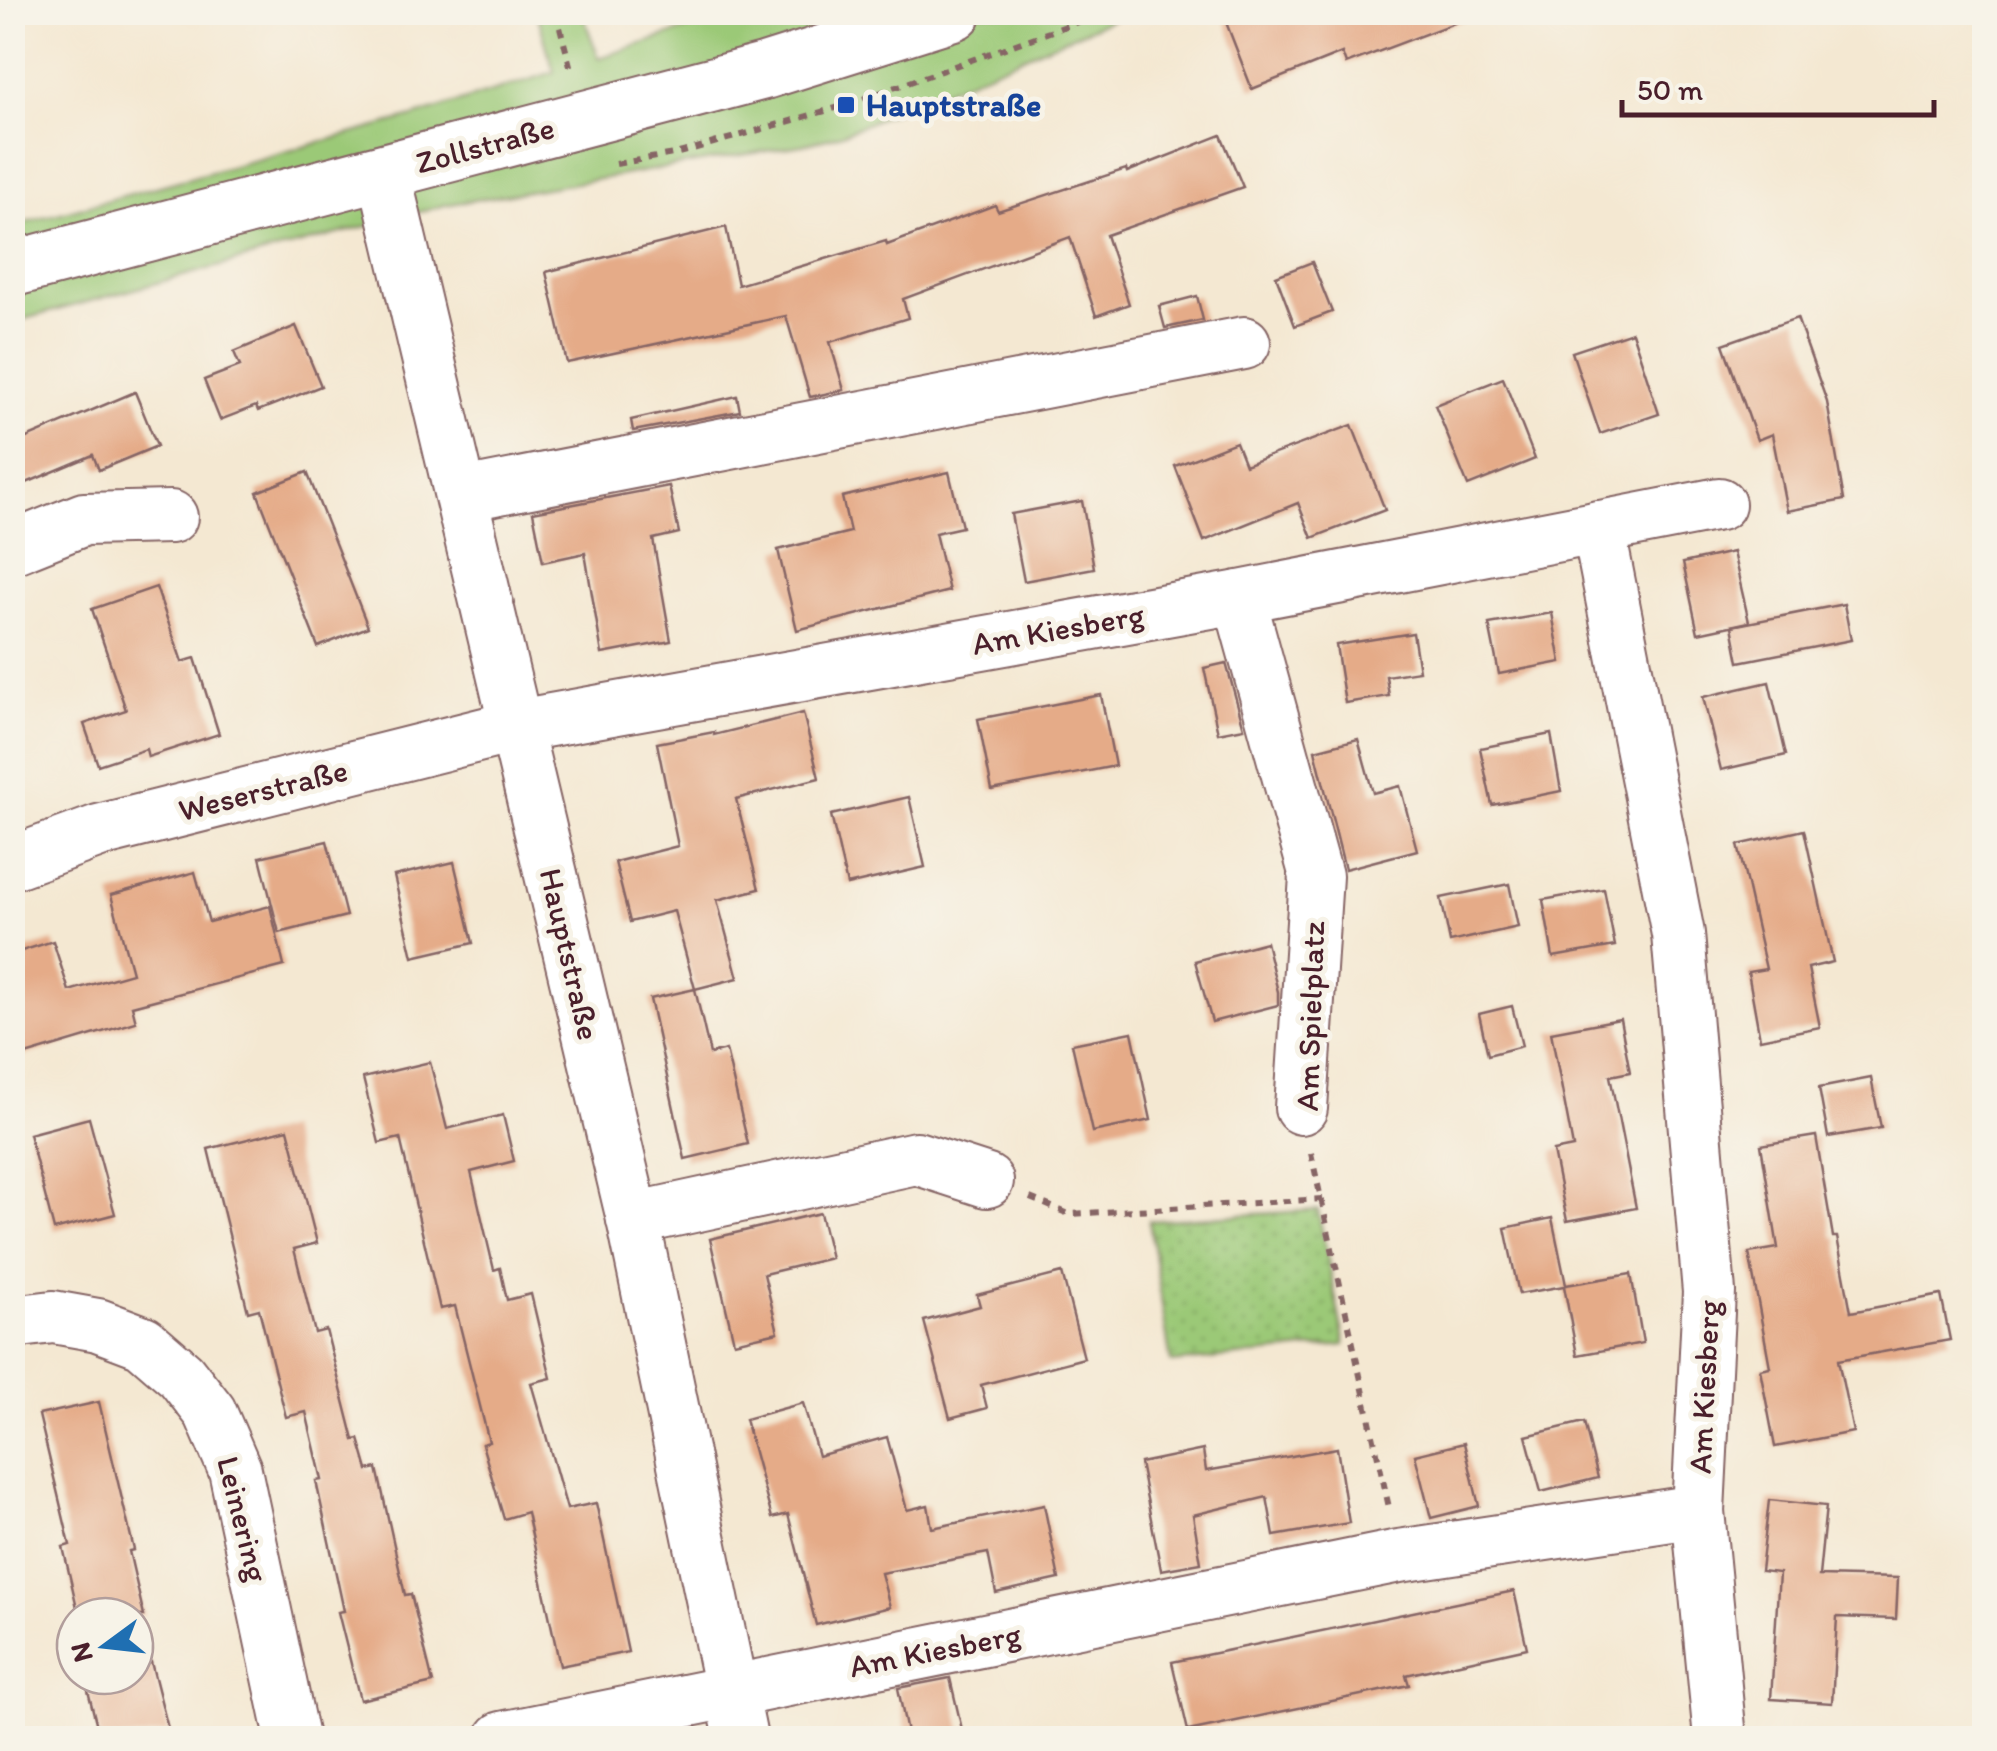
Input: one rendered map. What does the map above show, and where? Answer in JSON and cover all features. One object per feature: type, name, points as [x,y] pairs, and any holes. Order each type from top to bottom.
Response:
[{"type":"main road","name":"Zollstraße","points":[[12,269],[832,52],[954,12]]},
{"type":"street","name":"Hauptstraße","points":[[384,172],[464,494],[633,1218],[736,1715]]},
{"type":"street","points":[[464,494],[1244,343]]},
{"type":"street","name":"Am Kiesberg","points":[[517,726],[1239,597],[1719,504]]},
{"type":"street","points":[[12,548],[84,519],[171,517]]},
{"type":"street","name":"Am Kiesberg","points":[[736,1715],[1399,1556],[1698,1512],[1710,1292],[1678,934],[1598,527]]},
{"type":"street","name":"Am Spielplatz","points":[[1239,597],[1316,876],[1302,1108]]},
{"type":"street","name":"Weserstraße","points":[[12,862],[99,831],[517,726]]},
{"type":"street","points":[[633,1218],[916,1158],[987,1181]]},
{"type":"street","name":"Leinering","points":[[12,1322],[53,1317],[98,1325],[142,1342],[181,1375],[210,1412],[235,1470],[292,1738]]},
{"type":"street","points":[[1698,1512],[1720,1738]]},
{"type":"street","points":[[502,1738],[736,1715]]},
{"type":"path","points":[[556,12],[585,118]]},
{"type":"path","name":"Am Spielplatz","points":[[1302,1108],[1399,1556]]},
{"type":"path","points":[[987,1181],[1069,1214],[1322,1199]]},
{"type":"green space","points":[[537,13],[582,13],[599,58],[737,13],[1126,13],[842,134],[802,145],[445,205],[13,322],[13,226],[413,117],[554,72]]},
{"type":"green space","points":[[1318,1210],[1345,1345],[1171,1363],[1149,1221]]},
{"type":"building","points":[[1222,12],[1472,12],[1473,16],[1346,64],[1342,53],[1252,89]]},
{"type":"building","points":[[1221,135],[1243,187],[1106,235],[1129,304],[1096,316],[1070,237],[903,299],[908,318],[830,342],[844,390],[810,397],[786,316],[567,363],[546,272],[726,227],[738,285],[886,241],[887,245],[995,205],[998,211],[1126,169],[1127,172]]},
{"type":"building","points":[[1312,262],[1332,312],[1295,326],[1276,276]]},
{"type":"building","points":[[1197,296],[1203,320],[1165,328],[1159,306]]},
{"type":"building","points":[[1797,318],[1827,402],[1844,500],[1787,511],[1772,434],[1757,440],[1723,344]]},
{"type":"building","points":[[296,326],[321,386],[258,411],[256,406],[220,420],[204,380],[240,366],[234,352]]},
{"type":"building","points":[[1632,332],[1659,414],[1600,434],[1572,352]]},
{"type":"building","points":[[1503,378],[1535,459],[1468,486],[1435,405]]},
{"type":"building","points":[[135,392],[157,446],[99,470],[93,455],[12,489],[12,444]]},
{"type":"building","points":[[737,396],[740,411],[633,431],[631,420]]},
{"type":"building","points":[[1352,425],[1385,510],[1312,538],[1298,503],[1204,541],[1175,466],[1236,442],[1245,465]]},
{"type":"building","points":[[307,472],[368,627],[318,647],[257,492]]},
{"type":"building","points":[[949,472],[962,527],[935,533],[949,591],[797,630],[778,550],[850,532],[842,497]]},
{"type":"building","points":[[669,486],[679,533],[653,539],[671,641],[602,654],[585,553],[543,562],[533,512]]},
{"type":"building","points":[[1082,501],[1094,568],[1024,581],[1011,514]]},
{"type":"building","points":[[1733,552],[1749,622],[1698,633],[1683,563]]},
{"type":"building","points":[[156,587],[182,662],[195,658],[219,734],[148,757],[146,749],[98,765],[84,724],[126,710],[92,609]]},
{"type":"building","points":[[1844,604],[1851,640],[1739,662],[1732,626]]},
{"type":"building","points":[[1552,613],[1561,662],[1499,674],[1489,624]]},
{"type":"building","points":[[1413,633],[1419,671],[1386,676],[1389,696],[1345,703],[1336,645]]},
{"type":"building","points":[[1226,663],[1244,728],[1218,733],[1204,668]]},
{"type":"building","points":[[1769,682],[1786,755],[1721,770],[1703,697]]},
{"type":"building","points":[[1101,695],[1115,766],[992,790],[978,719]]},
{"type":"building","points":[[803,713],[819,778],[736,799],[759,889],[717,900],[738,978],[695,989],[674,911],[630,922],[615,862],[678,846],[657,743],[714,735]]},
{"type":"building","points":[[1551,734],[1561,791],[1492,805],[1480,748]]},
{"type":"building","points":[[1358,739],[1373,793],[1400,786],[1417,850],[1345,869],[1315,750]]},
{"type":"building","points":[[909,797],[925,867],[847,885],[831,815]]},
{"type":"building","points":[[1804,830],[1833,962],[1808,968],[1820,1027],[1760,1039],[1748,972],[1766,969],[1738,845]]},
{"type":"building","points":[[327,841],[346,916],[279,933],[260,857]]},
{"type":"building","points":[[454,862],[473,943],[413,957],[394,876]]},
{"type":"building","points":[[195,872],[209,922],[270,906],[284,966],[132,1006],[136,1022],[12,1059],[12,954],[53,941],[69,991],[132,973],[111,895]]},
{"type":"building","points":[[1509,884],[1518,927],[1450,942],[1441,898]]},
{"type":"building","points":[[1604,889],[1615,946],[1553,957],[1543,900]]},
{"type":"building","points":[[1266,942],[1278,1005],[1212,1022],[1195,961]]},
{"type":"building","points":[[695,989],[710,1054],[726,1050],[748,1144],[685,1159],[650,999]]},
{"type":"building","points":[[1512,1006],[1522,1046],[1488,1055],[1479,1014]]},
{"type":"building","points":[[1620,1019],[1630,1072],[1610,1076],[1636,1208],[1567,1221],[1553,1151],[1573,1147],[1551,1032]]},
{"type":"building","points":[[1132,1032],[1151,1120],[1092,1132],[1072,1044]]},
{"type":"building","points":[[430,1062],[447,1129],[503,1115],[514,1161],[471,1172],[494,1270],[500,1268],[507,1300],[531,1294],[551,1378],[531,1383],[567,1509],[596,1503],[628,1652],[560,1666],[527,1512],[504,1519],[482,1444],[489,1442],[455,1306],[440,1309],[400,1138],[379,1143],[363,1078]]},
{"type":"building","points":[[1871,1078],[1881,1128],[1828,1137],[1819,1088]]},
{"type":"building","points":[[89,1118],[115,1214],[54,1230],[29,1134]]},
{"type":"building","points":[[288,1129],[317,1243],[294,1249],[315,1333],[326,1330],[354,1440],[359,1439],[368,1470],[377,1468],[405,1595],[411,1594],[433,1683],[360,1700],[338,1612],[344,1611],[316,1481],[322,1480],[306,1412],[286,1417],[259,1309],[248,1312],[208,1149]]},
{"type":"building","points":[[1816,1136],[1833,1237],[1837,1237],[1851,1312],[1941,1295],[1950,1340],[1838,1360],[1853,1432],[1775,1447],[1760,1369],[1770,1367],[1749,1253],[1778,1248],[1761,1145]]},
{"type":"building","points":[[820,1213],[831,1258],[764,1274],[778,1332],[734,1342],[710,1239]]},
{"type":"building","points":[[1552,1218],[1566,1285],[1631,1274],[1643,1343],[1577,1355],[1564,1286],[1519,1294],[1505,1228]]},
{"type":"building","points":[[1062,1273],[1084,1358],[981,1385],[987,1408],[950,1418],[924,1321],[980,1306],[977,1295]]},
{"type":"building","points":[[99,1402],[134,1550],[129,1551],[139,1596],[74,1596],[63,1547],[70,1545],[39,1415]]},
{"type":"building","points":[[803,1403],[818,1456],[887,1437],[907,1510],[928,1505],[932,1528],[1044,1505],[1059,1579],[996,1593],[988,1553],[881,1573],[890,1607],[816,1625],[788,1514],[772,1518],[745,1419]]},
{"type":"building","points":[[1584,1422],[1598,1478],[1541,1492],[1526,1436]]},
{"type":"building","points":[[1464,1443],[1479,1506],[1431,1518],[1415,1455]]},
{"type":"building","points":[[1337,1448],[1349,1523],[1274,1536],[1267,1497],[1193,1515],[1201,1563],[1161,1570],[1140,1463],[1203,1450],[1206,1471]]},
{"type":"building","points":[[1769,1500],[1826,1506],[1819,1576],[1898,1578],[1896,1619],[1837,1617],[1832,1703],[1771,1699],[1779,1573],[1761,1571]]},
{"type":"building","points":[[1514,1591],[1527,1648],[1406,1675],[1409,1685],[1188,1731],[1172,1662]]},
{"type":"building","points":[[155,1678],[169,1732],[141,1738],[100,1738],[89,1696],[155,1696]]},
{"type":"building","points":[[950,1678],[964,1738],[908,1738],[898,1688]]},
{"type":"place","name":"Hauptstraße","points":[[846,105]]}]
